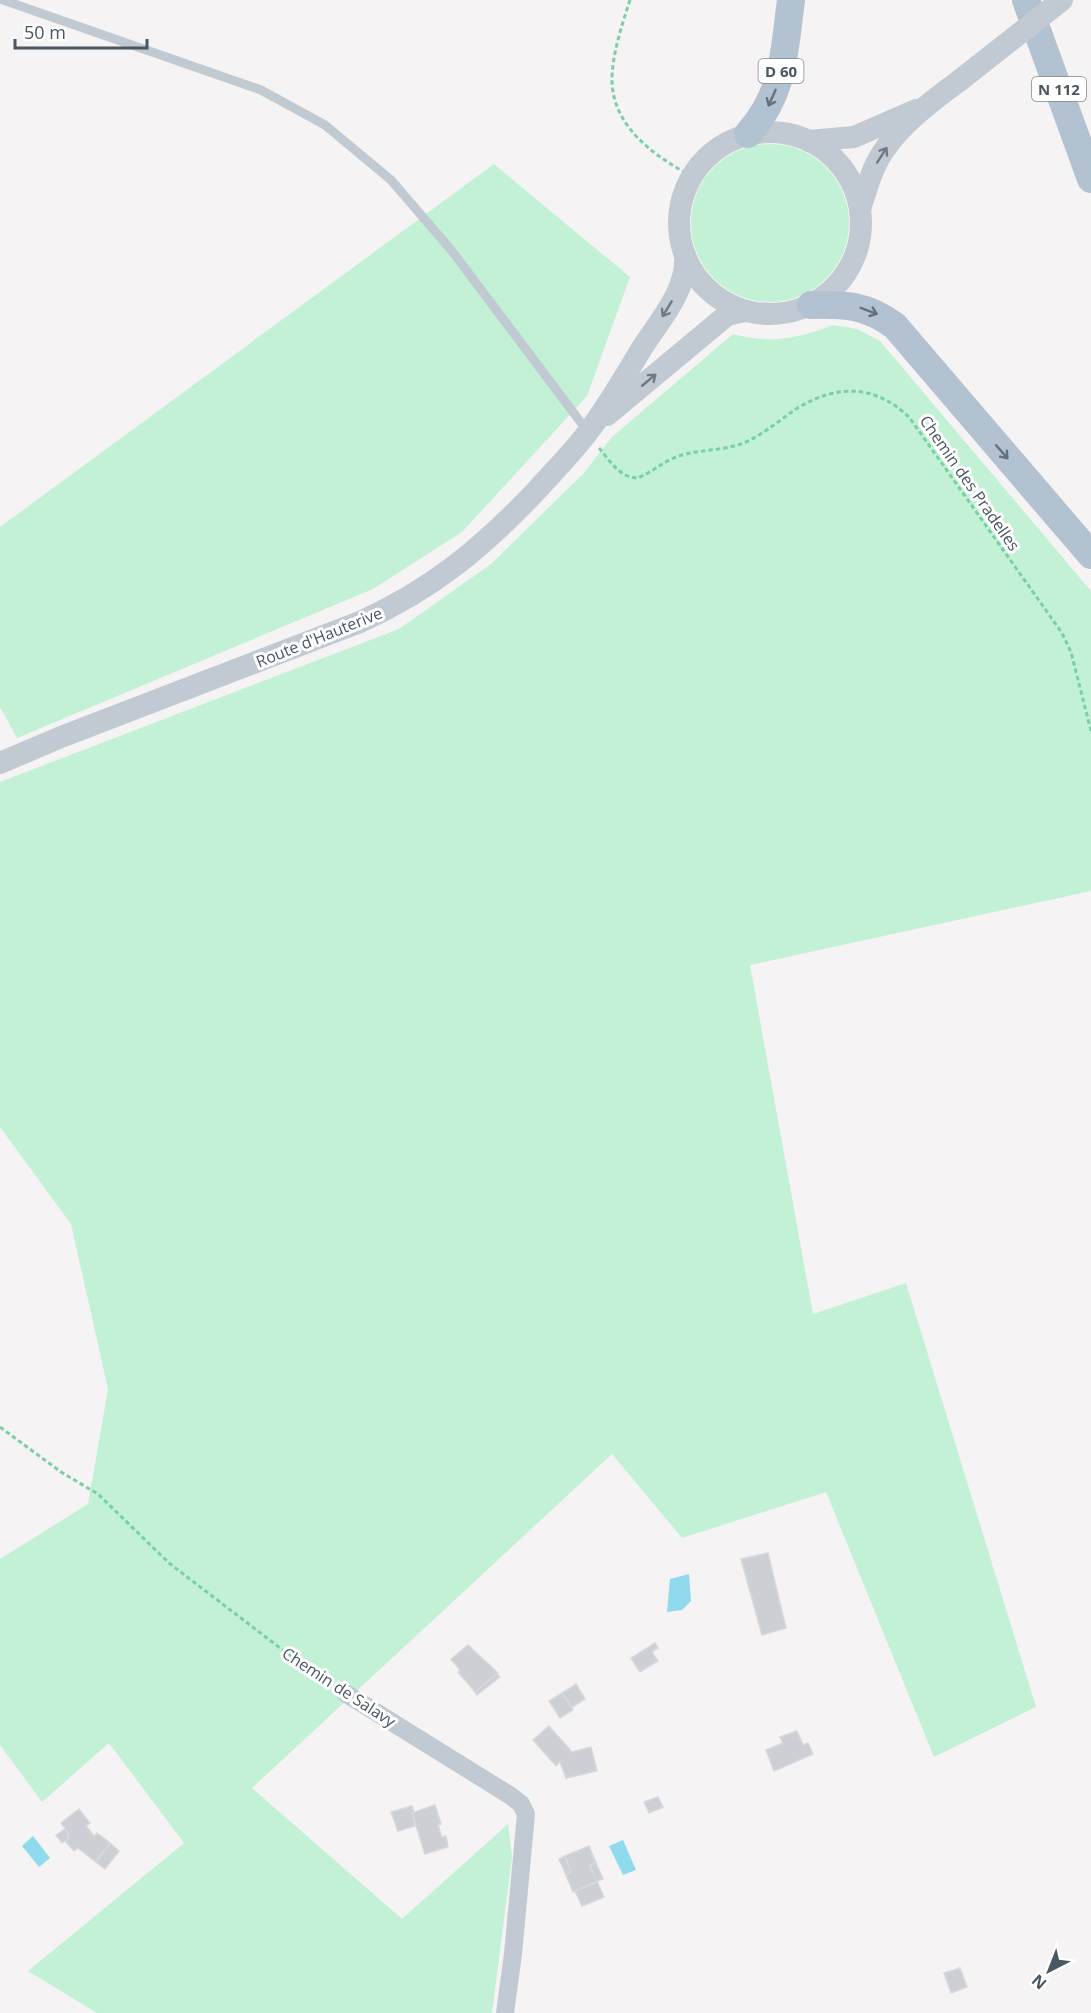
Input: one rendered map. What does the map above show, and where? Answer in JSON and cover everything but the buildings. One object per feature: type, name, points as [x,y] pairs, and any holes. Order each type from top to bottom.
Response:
[{"type":"main road","name":"D 60","points":[[748,134],[765,112],[778,83],[783,64],[791,0]]},
{"type":"main road","name":"N 112","points":[[1026,0],[1091,179]]},
{"type":"main road","points":[[811,305],[855,306],[882,317],[895,326],[1091,555]]},
{"type":"street","name":"Route d'Hauterive","points":[[860,209],[882,153],[925,106],[1062,0]]},
{"type":"street","name":"Route d'Hauterive","points":[[809,141],[854,137],[925,106]]},
{"type":"street","name":"Route d'Hauterive","points":[[588,432],[670,305],[684,278],[685,255],[680,235],[679,215],[683,195],[692,176],[706,157],[726,143],[748,134],[769,132],[789,134],[809,141],[833,157],[851,181],[860,209],[861,232],[856,254],[846,274],[830,292],[811,305],[790,312],[767,314],[745,311],[719,299],[698,280],[685,255]]},
{"type":"street","name":"Route d'Hauterive","points":[[0,763],[61,737],[345,628],[405,600],[478,549],[517,511],[588,432],[727,315],[745,311]]},
{"type":"street","name":"Chemin de Salavy","points":[[345,1694],[511,1796],[524,1808],[526,1814],[506,2013]]},
{"type":"lane","points":[[3,0],[261,90],[325,125],[391,180],[452,250],[588,432]]},
{"type":"path","points":[[630,0],[613,73],[613,95],[617,109],[640,142],[692,176]]},
{"type":"path","name":"Chemin des Pradelles","points":[[588,432],[621,472],[631,478],[638,478],[677,457],[743,443],[765,432],[815,398],[826,394],[861,391],[883,398],[909,417],[1062,633],[1071,652],[1091,731]]},
{"type":"path","name":"Chemin de Salavy","points":[[0,1427],[62,1472],[98,1494],[169,1563],[280,1648],[345,1694]]},
{"type":"green space","points":[[770,144],[800,150],[826,167],[843,193],[849,223],[843,253],[826,279],[800,296],[770,302],[740,296],[714,279],[697,253],[691,223],[697,193],[714,167],[740,150]]},
{"type":"green space","points":[[494,164],[630,277],[587,396],[462,532],[373,589],[17,738],[0,707],[0,527]]},
{"type":"green space","points":[[833,325],[857,329],[880,341],[1091,591],[1091,891],[750,965],[813,1314],[906,1283],[1036,1707],[934,1757],[826,1492],[682,1538],[612,1454],[252,1788],[402,1919],[508,1824],[512,1857],[492,2013],[97,2013],[28,1971],[184,1843],[109,1743],[42,1802],[0,1745],[0,1559],[88,1504],[108,1389],[71,1224],[0,1127],[0,782],[399,629],[491,564],[583,474],[612,437],[733,334],[759,339],[795,337]]},
{"type":"water","points":[[689,1574],[691,1601],[682,1610],[667,1612],[670,1579]]},
{"type":"water","points":[[33,1836],[50,1858],[39,1867],[22,1846]]},
{"type":"water","points":[[623,1840],[636,1870],[623,1875],[609,1846]]}]
